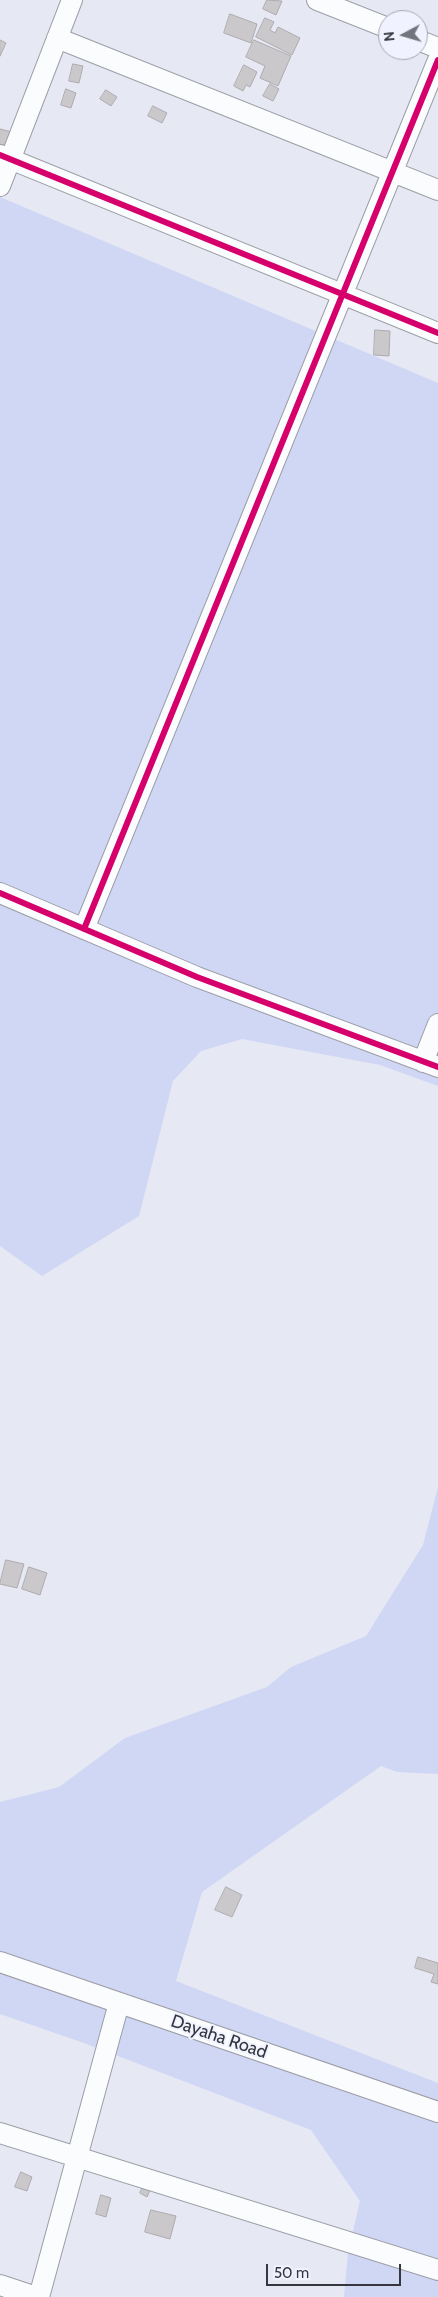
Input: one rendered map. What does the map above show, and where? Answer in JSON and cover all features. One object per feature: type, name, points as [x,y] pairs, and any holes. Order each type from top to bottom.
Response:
[{"type":"street","points":[[0,186],[5,157],[72,0]]},
{"type":"street","points":[[317,0],[378,24]]},
{"type":"street","points":[[56,38],[438,190]]},
{"type":"street","points":[[84,929],[438,60]]},
{"type":"street","points":[[5,157],[438,333]]},
{"type":"street","points":[[0,893],[197,977],[431,1065],[438,1024]]},
{"type":"street","name":"Dayaha Road","points":[[0,1962],[438,2112]]},
{"type":"street","points":[[0,2285],[38,2297],[119,2003]]},
{"type":"street","points":[[0,2132],[438,2270]]},
{"type":"shaded area","points":[[0,197],[438,383],[438,1086],[380,1065],[242,1039],[201,1051],[173,1081],[139,1216],[42,1276],[0,1246]]},
{"type":"shaded area","points":[[438,1487],[438,1774],[397,1772],[381,1766],[202,1892],[176,1981],[438,2083],[438,2297],[344,2297],[348,2252],[360,2201],[311,2130],[84,2043],[0,2014],[0,1802],[59,1787],[125,1738],[267,1687],[291,1667],[366,1636],[423,1545]]},
{"type":"building","points":[[267,0],[282,1],[276,15],[263,9]]},
{"type":"building","points":[[230,14],[257,24],[251,43],[224,33]]},
{"type":"building","points":[[265,18],[274,22],[270,30],[275,33],[278,27],[300,38],[292,55],[256,37]]},
{"type":"building","points":[[0,40],[6,43],[0,56]]},
{"type":"building","points":[[254,40],[291,56],[278,86],[260,78],[265,66],[246,57]]},
{"type":"building","points":[[73,64],[83,66],[79,83],[69,81]]},
{"type":"building","points":[[244,65],[257,72],[250,87],[246,85],[243,91],[234,86]]},
{"type":"building","points":[[270,84],[279,89],[273,101],[263,96]]},
{"type":"building","points":[[66,89],[76,93],[71,108],[61,105]]},
{"type":"building","points":[[106,90],[117,97],[111,106],[100,99]]},
{"type":"building","points":[[153,106],[167,113],[162,123],[148,116]]},
{"type":"building","points":[[0,129],[12,132],[9,148],[0,146]]},
{"type":"building","points":[[375,330],[390,331],[389,356],[374,355]]},
{"type":"building","points":[[6,1560],[24,1564],[17,1588],[0,1584]]},
{"type":"building","points":[[29,1567],[47,1573],[40,1595],[22,1589]]},
{"type":"building","points":[[226,1887],[242,1895],[232,1917],[215,1910]]},
{"type":"building","points":[[418,1957],[438,1963],[438,1984],[431,1982],[434,1974],[415,1968]]},
{"type":"building","points":[[21,2172],[32,2177],[27,2191],[15,2187]]},
{"type":"building","points":[[144,2185],[151,2188],[147,2197],[140,2193]]},
{"type":"building","points":[[101,2195],[111,2198],[106,2217],[96,2214]]},
{"type":"building","points":[[151,2210],[176,2216],[170,2239],[145,2232]]},
{"type":"cycle path","points":[[84,929],[438,60]]},
{"type":"cycle path","points":[[0,155],[438,333]]},
{"type":"cycle path","points":[[0,893],[197,977],[438,1067]]}]
